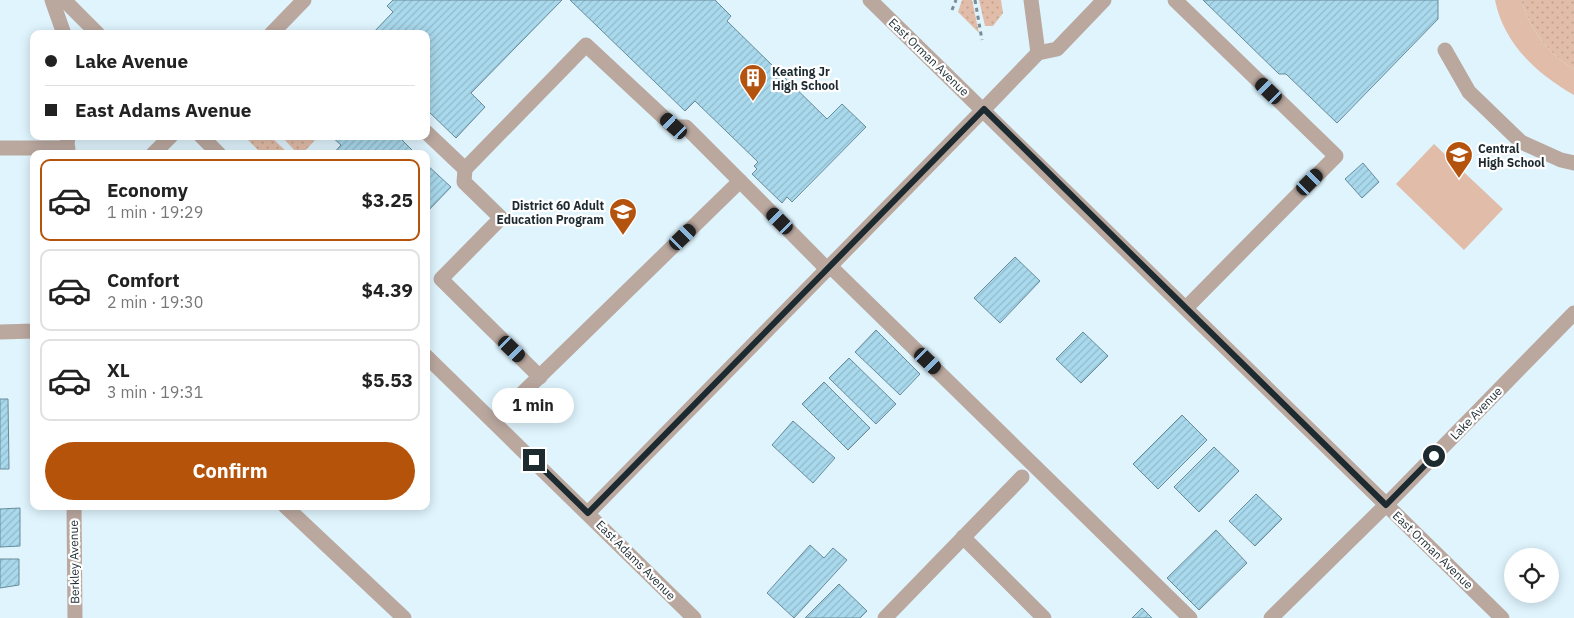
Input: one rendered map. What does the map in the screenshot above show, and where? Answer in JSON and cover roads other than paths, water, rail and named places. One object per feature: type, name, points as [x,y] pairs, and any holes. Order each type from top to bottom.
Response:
[{"type":"street","points":[[52,0],[63,30]]},
{"type":"street","points":[[64,0],[94,30]]},
{"type":"street","points":[[275,30],[304,0]]},
{"type":"street","name":"East Orman Avenue","points":[[870,0],[984,109],[1502,618]]},
{"type":"street","points":[[1031,0],[1038,52]]},
{"type":"street","points":[[588,513],[830,268],[1038,52],[1057,49],[1104,0]]},
{"type":"street","points":[[1175,0],[1336,156],[1186,308]]},
{"type":"street","points":[[540,377],[441,279],[501,218],[464,182],[465,170],[586,45],[674,126],[686,126],[740,181],[1190,618]]},
{"type":"street","points":[[1445,50],[1469,92],[1521,142],[1561,160],[1574,163]]},
{"type":"street","points":[[430,136],[465,170]]},
{"type":"street","points":[[157,150],[167,140]]},
{"type":"street","points":[[205,140],[215,150]]},
{"type":"street","points":[[0,148],[67,146]]},
{"type":"street","points":[[494,421],[740,181]]},
{"type":"street","name":"Lake Avenue","points":[[1271,618],[1386,505],[1574,313]]},
{"type":"street","points":[[0,332],[30,331]]},
{"type":"street","name":"East Adams Avenue","points":[[430,360],[694,618]]},
{"type":"street","points":[[884,618],[1022,477]]},
{"type":"street","name":"Berkley Avenue","points":[[74,510],[75,618]]},
{"type":"street","points":[[289,510],[404,618]]},
{"type":"street","points":[[963,537],[1044,618]]},
{"type":"place","name":"Keating Jr High School","points":[[753,102]]},
{"type":"place","name":"Central High School","points":[[1459,179]]},
{"type":"place","name":"District 60 Adult Education Program","points":[[623,236]]}]
